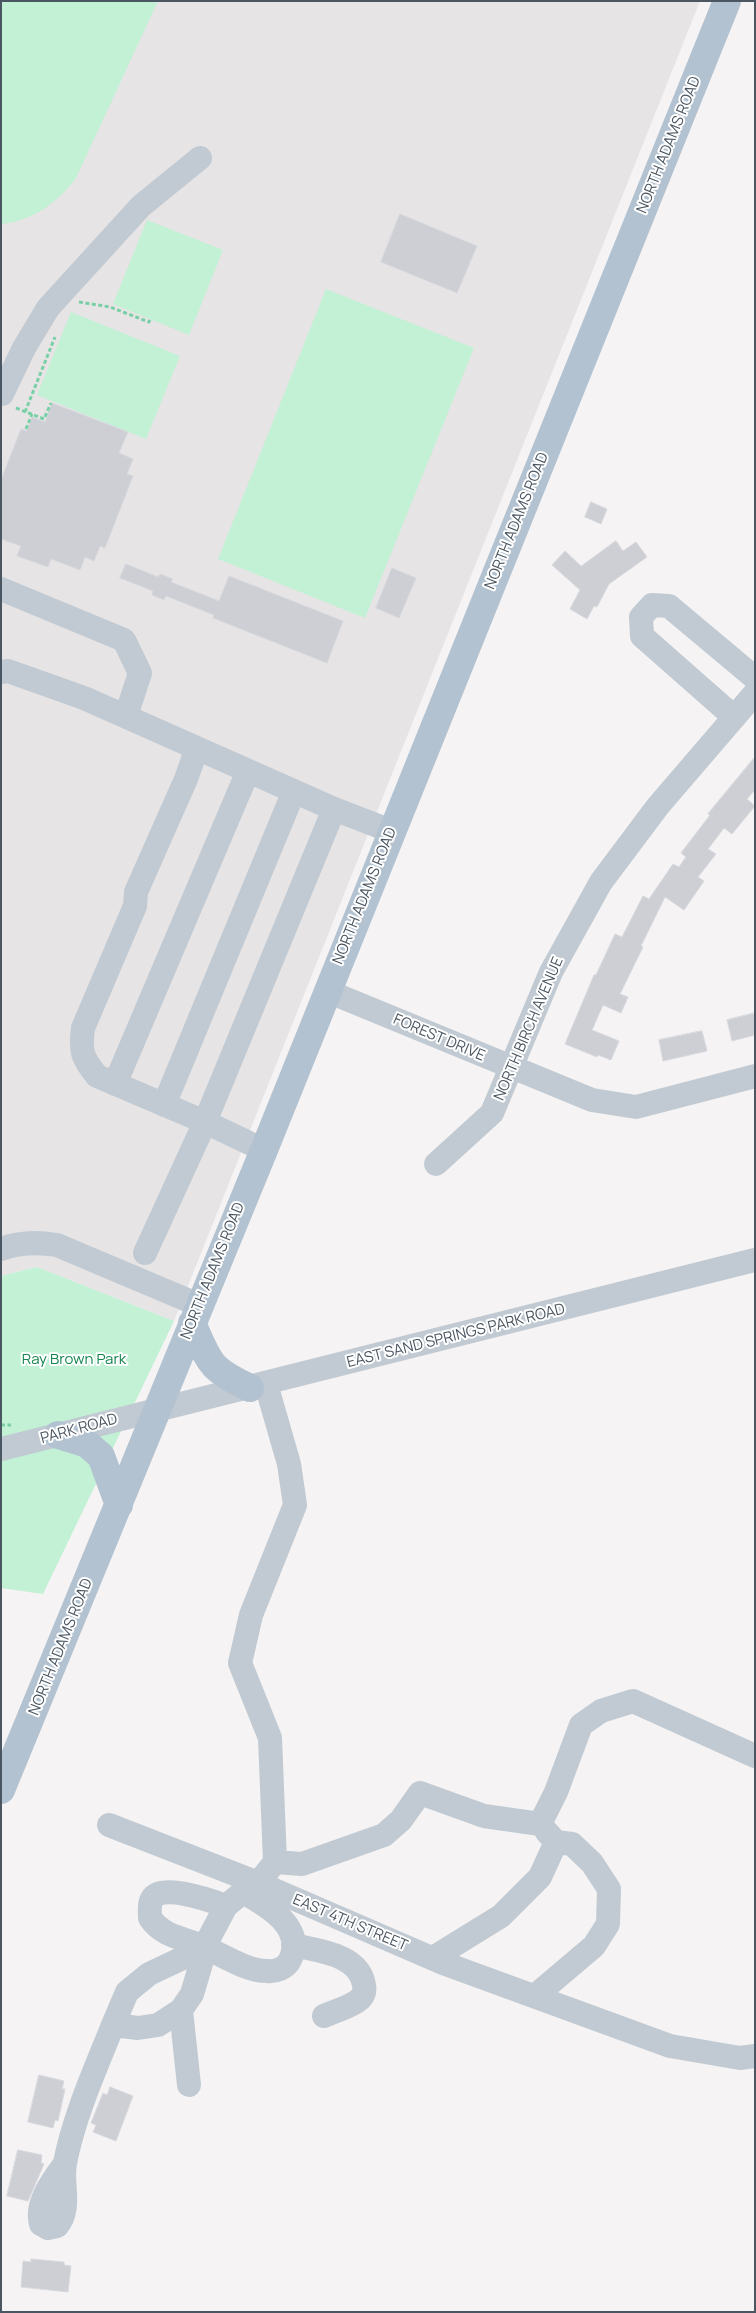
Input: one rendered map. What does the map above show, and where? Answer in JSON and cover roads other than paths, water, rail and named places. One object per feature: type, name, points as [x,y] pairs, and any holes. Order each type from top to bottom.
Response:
[{"type":"main road","name":"NORTH ADAMS ROAD","points":[[2,1786],[264,1150],[728,1]]},
{"type":"main road","points":[[196,1314],[208,1359],[214,1367],[225,1376],[258,1386]]},
{"type":"main road","points":[[58,1435],[87,1444],[101,1456],[119,1505]]},
{"type":"street","points":[[5,398],[24,348],[48,308],[141,206],[200,158]]},
{"type":"street","points":[[1,589],[124,640],[140,672],[126,716]]},
{"type":"street","points":[[734,717],[642,636],[641,618],[652,605],[669,606],[755,678]]},
{"type":"street","points":[[3,666],[126,716],[334,809],[392,831]]},
{"type":"street","name":"NORTH BIRCH AVENUE","points":[[436,1164],[492,1113],[551,972],[601,882],[658,806],[755,694]]},
{"type":"street","points":[[197,748],[186,779],[136,892],[135,906],[83,1028],[80,1046],[86,1062],[97,1076],[264,1150]]},
{"type":"street","points":[[115,1084],[248,771]]},
{"type":"street","points":[[164,1105],[294,791]]},
{"type":"street","points":[[145,1253],[204,1122],[334,809]]},
{"type":"street","name":"FOREST DRIVE","points":[[327,992],[592,1100],[636,1107],[755,1076]]},
{"type":"street","points":[[1,1249],[22,1243],[37,1242],[57,1245],[196,1314]]},
{"type":"street","name":"EAST SAND SPRINGS PARK ROAD","points":[[157,1409],[258,1386],[755,1260]]},
{"type":"street","points":[[112,2025],[138,2028],[158,2025],[181,2010],[192,1994],[206,1948],[242,1894],[275,1862],[270,1738],[240,1663],[251,1615],[295,1505],[289,1464],[258,1386]]},
{"type":"street","name":"PARK ROAD","points":[[1,1449],[157,1409]]},
{"type":"street","points":[[540,1824],[556,1792],[581,1726],[601,1711],[634,1701],[755,1756]]},
{"type":"street","points":[[275,1862],[302,1864],[384,1835],[401,1820],[420,1793],[484,1816],[540,1824],[556,1842],[572,1844],[592,1862],[609,1889],[608,1924],[594,1946],[535,1996]]},
{"type":"street","points":[[109,1825],[270,1908],[287,1926],[293,1945],[290,1961],[283,1968],[268,1971],[248,1967],[167,1933],[157,1927],[150,1918],[151,1902],[155,1896],[174,1892],[242,1894]]},
{"type":"street","points":[[438,1960],[501,1916],[540,1876],[556,1842]]},
{"type":"street","name":"EAST 4TH STREET","points":[[242,1894],[438,1960],[670,2046],[747,2057]]},
{"type":"street","points":[[293,1945],[338,1956],[355,1966],[362,1976],[365,1990],[361,1998],[324,2016]]},
{"type":"street","points":[[64,2165],[76,2122],[126,1992],[149,1974],[206,1948]]},
{"type":"street","points":[[181,2010],[189,2085]]},
{"type":"park label","name":"Ray Brown Park","points":[[74,1360]]}]
